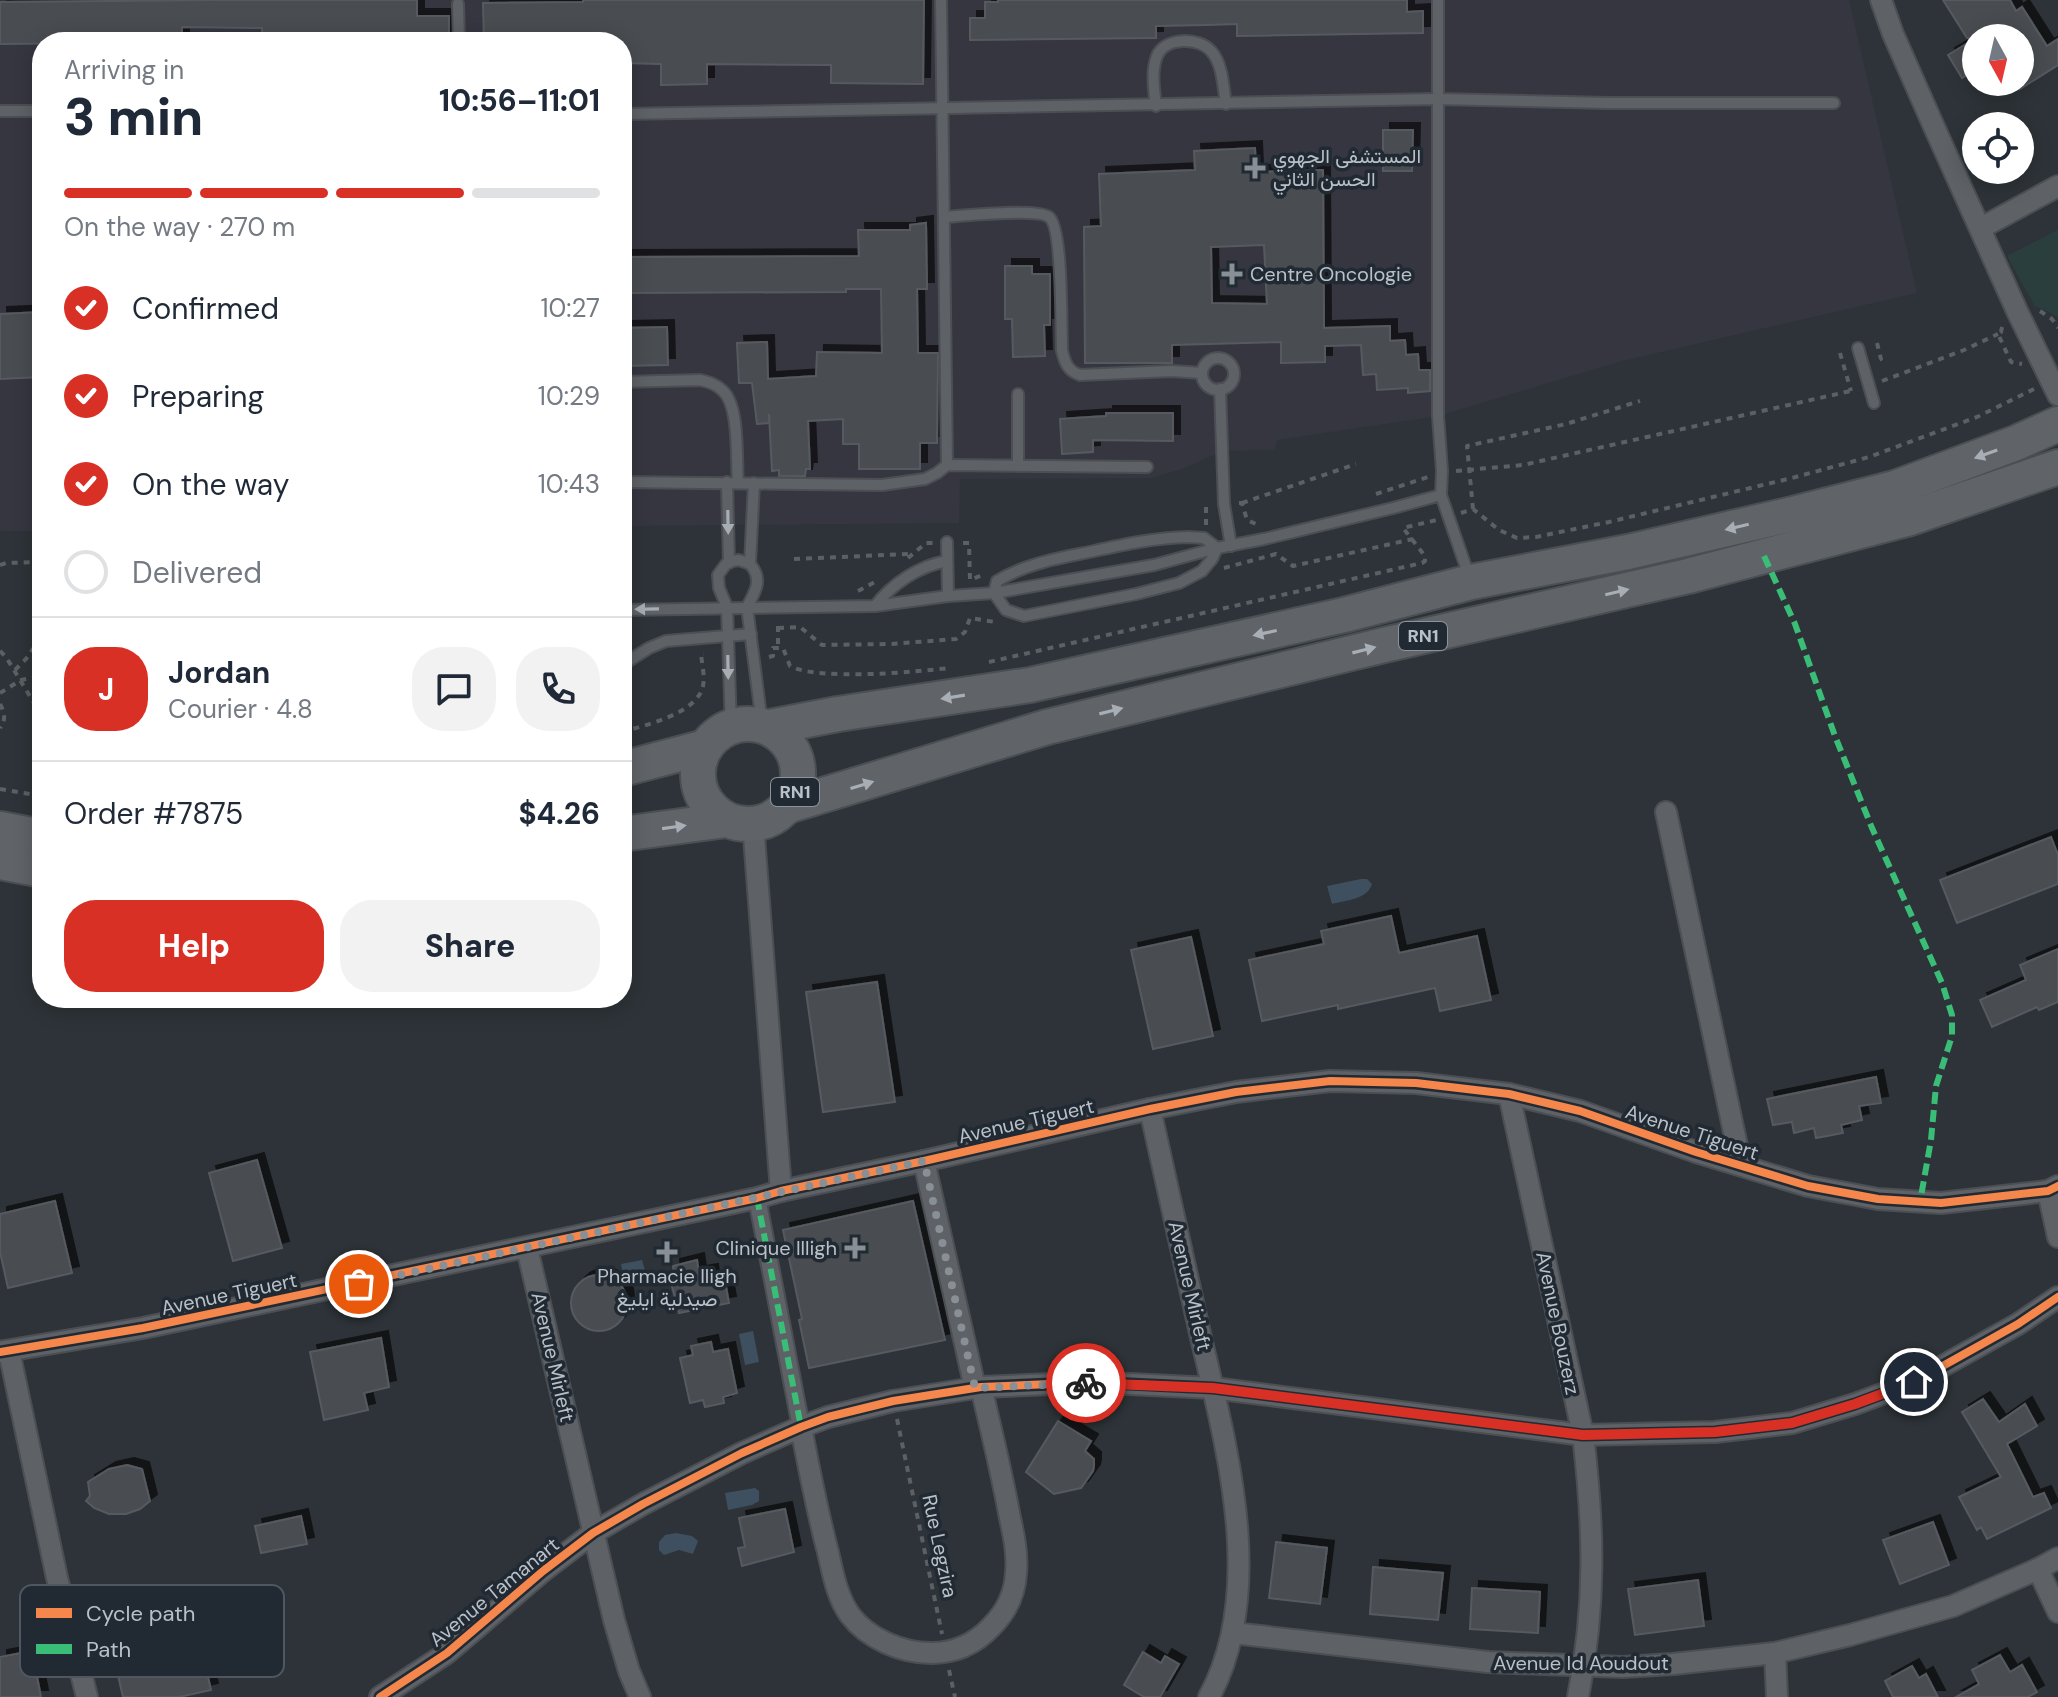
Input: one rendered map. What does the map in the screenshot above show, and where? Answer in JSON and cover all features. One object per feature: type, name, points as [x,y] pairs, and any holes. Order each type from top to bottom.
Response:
[{"type":"highway","name":"RN1","points":[[632,766],[742,732],[1030,685],[1344,615],[1471,582],[1628,552],[1797,513],[1895,488],[2058,424]]},
{"type":"highway","name":"RN1","points":[[787,806],[1047,727],[1384,645],[1688,576],[1910,518],[2058,467]]},
{"type":"highway","name":"RN1","points":[[632,833],[775,817],[787,806],[795,794],[798,780],[798,765],[793,751],[784,740],[742,732]]},
{"type":"highway","points":[[740,822],[713,809],[703,796],[698,779],[699,762],[742,732]]},
{"type":"highway","points":[[0,829],[32,835]]},
{"type":"highway","points":[[0,862],[32,868]]},
{"type":"street","points":[[1881,0],[1929,116],[2058,395]]},
{"type":"street","points":[[1981,228],[2058,186]]},
{"type":"street","points":[[1666,812],[1741,1165]]},
{"type":"street","points":[[740,822],[781,1191]]},
{"type":"street","name":"Avenue Tiguert","points":[[5,1351],[143,1328],[527,1248],[1150,1109],[1236,1092],[1330,1081],[1416,1083],[1509,1094],[1580,1111],[1696,1152],[1808,1186],[1878,1199],[1941,1203],[2053,1188]]},
{"type":"street","name":"Avenue Bouzerz","points":[[1509,1094],[1583,1435],[1592,1547],[1591,1605],[1578,1697]]},
{"type":"street","name":"Avenue Mirleft","points":[[1150,1109],[1213,1388],[1233,1490],[1239,1548],[1233,1633],[1209,1697]]},
{"type":"street","points":[[757,1198],[820,1520],[838,1591],[852,1617],[871,1634],[914,1652],[946,1652],[973,1643],[999,1619],[1012,1594],[1016,1554],[1012,1526],[924,1161]]},
{"type":"street","points":[[2053,1188],[2058,1237]]},
{"type":"street","name":"Avenue Mirleft","points":[[527,1248],[593,1533],[629,1671],[640,1697]]},
{"type":"street","name":"Avenue Tamanart","points":[[380,1697],[447,1653],[593,1533],[643,1504],[742,1453],[801,1427],[893,1401],[978,1387],[1088,1383],[1213,1388],[1583,1435],[1715,1432],[1792,1423],[1914,1382],[2018,1324],[2058,1297]]},
{"type":"street","points":[[5,1351],[59,1585]]},
{"type":"street","name":"Avenue Id Aoudout","points":[[1233,1633],[1488,1662],[1623,1667],[1660,1665],[1775,1653],[1850,1635],[1953,1606],[2058,1558]]},
{"type":"street","points":[[2038,1569],[2058,1612]]},
{"type":"street","points":[[1775,1653],[1777,1697]]},
{"type":"street","points":[[82,1677],[87,1697]]},
{"type":"lane","points":[[941,0],[947,465]]},
{"type":"lane","points":[[1438,0],[1438,416],[1441,495],[1471,582]]},
{"type":"lane","points":[[458,4],[459,32]]},
{"type":"lane","points":[[1156,106],[1157,56],[1161,49],[1183,41],[1204,44],[1213,52],[1219,63],[1226,104]]},
{"type":"lane","points":[[632,114],[1438,99],[1834,103]]},
{"type":"lane","points":[[0,111],[32,111]]},
{"type":"lane","points":[[944,217],[1027,213],[1043,214],[1050,218],[1059,245],[1062,351],[1067,367],[1073,373],[1202,373]]},
{"type":"lane","points":[[1858,348],[1874,403]]},
{"type":"lane","points":[[1214,359],[1224,359],[1232,366],[1233,376],[1229,385],[1220,389],[1209,387],[1202,373],[1206,364],[1214,359]]},
{"type":"lane","points":[[632,382],[700,380],[712,383],[725,392],[733,416],[729,563]]},
{"type":"lane","points":[[1220,389],[1224,504],[1231,546]]},
{"type":"lane","points":[[1018,394],[1018,466]]},
{"type":"lane","points":[[632,482],[858,486],[925,479],[947,465],[1147,467]]},
{"type":"lane","points":[[750,564],[754,483]]},
{"type":"lane","points":[[632,610],[875,606],[994,593],[1154,565],[1441,495]]},
{"type":"lane","points":[[1157,538],[1204,538],[1217,548],[1202,571],[1179,583],[1136,594],[1024,616],[1006,610],[994,593],[997,581],[1013,571],[1041,562],[1157,538]]},
{"type":"lane","points":[[947,542],[948,596]]},
{"type":"lane","points":[[739,560],[756,570],[758,583],[747,607],[751,634],[742,732],[728,664],[727,607],[717,582],[721,569],[739,560]]},
{"type":"lane","points":[[875,606],[907,577],[931,564],[947,561]]},
{"type":"lane","points":[[632,658],[666,641],[751,634]]},
{"type":"path","points":[[1374,495],[1442,471],[1470,471],[1536,462],[1851,391],[1964,350],[1998,334]]},
{"type":"path","points":[[1840,353],[1851,391]]},
{"type":"path","points":[[1473,509],[1467,446],[1566,424],[1640,401]]},
{"type":"path","points":[[1202,526],[1207,524],[1206,506],[1242,503],[1356,464]]},
{"type":"path","points":[[1242,503],[1247,520],[1260,525]]},
{"type":"path","points":[[904,560],[926,543],[969,543],[970,580],[994,568]]},
{"type":"path","points":[[794,559],[912,554]]},
{"type":"path","points":[[0,565],[32,562]]},
{"type":"path","points":[[859,591],[880,579]]},
{"type":"path","points":[[15,670],[32,650]]},
{"type":"path","points":[[0,651],[32,699]]},
{"type":"path","points":[[632,728],[691,705],[703,685],[701,654],[714,653],[715,665],[728,664]]},
{"type":"path","points":[[0,693],[21,680],[32,678]]},
{"type":"path","points":[[0,704],[5,720],[0,728]]},
{"type":"path","points":[[0,789],[32,794]]},
{"type":"shaded area","name":"المستشفى الجهوي الحسن الثاني","points":[[0,0],[1849,0],[1917,293],[1622,361],[1438,416],[1277,440],[1275,450],[1223,451],[1152,478],[960,479],[959,523],[632,526],[632,32],[32,32],[32,531],[0,531]]},
{"type":"shaded area","points":[[2058,230],[2058,318],[2035,306],[2007,256]]},
{"type":"water","points":[[1367,879],[1372,884],[1366,893],[1332,904],[1327,886]]},
{"type":"water","points":[[642,1260],[648,1281],[625,1286],[621,1264]]},
{"type":"water","points":[[753,1331],[759,1362],[745,1365],[739,1334]]},
{"type":"water","points":[[755,1488],[759,1491],[759,1501],[728,1510],[725,1493]]},
{"type":"water","points":[[676,1533],[692,1536],[698,1541],[693,1554],[679,1550],[664,1555],[659,1550],[659,1542],[665,1535]]},
{"type":"building","points":[[417,0],[417,16],[449,16],[449,32],[262,32],[262,28],[182,27],[182,32],[32,32],[32,44],[0,44],[0,2]]},
{"type":"building","points":[[924,0],[923,84],[831,83],[831,65],[707,64],[707,84],[661,85],[661,64],[632,63],[632,32],[484,32],[483,3]]},
{"type":"building","points":[[1407,0],[1407,12],[1423,11],[1423,33],[1237,36],[1237,24],[1156,26],[1156,38],[970,40],[970,18],[985,18],[985,2]]},
{"type":"building","points":[[1943,0],[2010,0],[2016,11],[2022,7],[2033,24],[1962,24],[1962,30]]},
{"type":"building","points":[[2034,26],[2047,46],[2058,39],[2058,65],[2034,80]]},
{"type":"building","points":[[1962,46],[1962,78],[1948,55]]},
{"type":"building","points":[[1383,130],[1413,130],[1412,171],[1383,171]]},
{"type":"building","points":[[1255,148],[1256,172],[1323,170],[1324,328],[1390,326],[1390,341],[1405,340],[1406,355],[1418,354],[1419,370],[1430,370],[1430,391],[1408,393],[1408,388],[1377,390],[1376,374],[1363,375],[1361,345],[1325,346],[1325,362],[1281,363],[1281,342],[1172,345],[1172,363],[1085,363],[1084,227],[1101,226],[1099,174],[1195,170],[1194,151]],"holes":[[[1264,245],[1267,304],[1212,303],[1211,247]]]},
{"type":"building","points":[[926,223],[927,289],[917,289],[918,353],[938,353],[937,443],[920,443],[920,469],[859,469],[859,444],[843,444],[843,419],[808,421],[810,469],[806,469],[805,476],[779,476],[779,470],[772,471],[769,414],[769,423],[757,424],[752,383],[739,383],[737,343],[767,342],[768,379],[816,376],[817,352],[882,353],[881,289],[846,289],[846,292],[632,293],[632,257],[859,256],[858,230],[910,230],[910,225]]},
{"type":"building","points":[[1005,266],[1032,266],[1032,274],[1050,274],[1050,325],[1044,325],[1045,356],[1013,357],[1012,319],[1005,319]]},
{"type":"building","points":[[32,312],[32,377],[0,379],[0,314]]},
{"type":"building","points":[[667,327],[668,365],[632,366],[632,328]]},
{"type":"building","points":[[1106,413],[1173,413],[1173,441],[1093,440],[1093,452],[1062,454],[1060,419],[1106,416]]},
{"type":"building","points":[[2051,837],[2058,855],[2058,884],[1957,923],[1940,880]]},
{"type":"building","points":[[1391,916],[1399,953],[1477,936],[1491,1000],[1440,1011],[1435,988],[1338,1009],[1338,1005],[1262,1021],[1249,960],[1324,944],[1321,931]]},
{"type":"building","points":[[1191,937],[1213,1036],[1153,1049],[1131,950]]},
{"type":"building","points":[[2058,949],[2058,1002],[2039,1010],[2037,1007],[1992,1027],[1980,1000],[2026,980],[2020,965]]},
{"type":"building","points":[[877,982],[895,1102],[823,1112],[806,992]]},
{"type":"building","points":[[1876,1077],[1881,1103],[1859,1106],[1862,1120],[1841,1125],[1843,1133],[1816,1138],[1814,1128],[1794,1133],[1792,1122],[1773,1125],[1767,1099]]},
{"type":"building","points":[[257,1160],[282,1248],[233,1261],[209,1173]]},
{"type":"building","points":[[55,1201],[72,1273],[8,1288],[0,1252],[0,1214]]},
{"type":"building","points":[[913,1201],[945,1340],[809,1368],[783,1230]]},
{"type":"building","points":[[697,1260],[699,1273],[711,1271],[712,1279],[724,1276],[729,1303],[679,1313],[670,1279],[674,1278],[673,1266]]},
{"type":"building","points":[[599,1275],[619,1283],[627,1303],[619,1323],[599,1331],[579,1323],[571,1303],[579,1283]]},
{"type":"building","points":[[381,1338],[389,1387],[364,1393],[368,1410],[324,1420],[310,1352]]},
{"type":"building","points":[[711,1342],[713,1352],[728,1349],[737,1393],[723,1397],[724,1403],[705,1407],[703,1400],[690,1403],[680,1358],[693,1355],[691,1346]]},
{"type":"building","points":[[1983,1399],[1999,1422],[2025,1404],[2037,1426],[2007,1444],[2033,1497],[2044,1493],[2051,1508],[1987,1539],[1981,1527],[1977,1530],[1959,1497],[2001,1477],[1962,1412]]},
{"type":"building","points":[[1058,1421],[1091,1441],[1085,1451],[1094,1459],[1094,1466],[1081,1488],[1054,1494],[1026,1472]]},
{"type":"building","points":[[127,1465],[142,1469],[150,1501],[126,1514],[109,1514],[86,1501],[90,1496],[88,1482],[109,1469]]},
{"type":"building","points":[[785,1509],[794,1552],[742,1566],[738,1548],[745,1547],[739,1518]]},
{"type":"building","points":[[301,1516],[307,1544],[261,1553],[255,1526]]},
{"type":"building","points":[[1933,1522],[1949,1565],[1900,1584],[1883,1540]]},
{"type":"building","points":[[1276,1542],[1327,1548],[1320,1604],[1269,1598]]},
{"type":"building","points":[[1373,1567],[1443,1573],[1438,1620],[1370,1614]]},
{"type":"building","points":[[1698,1580],[1704,1626],[1635,1635],[1628,1589]]},
{"type":"building","points":[[1472,1588],[1540,1592],[1538,1633],[1470,1629]]},
{"type":"building","points":[[1143,1652],[1161,1663],[1165,1656],[1179,1664],[1160,1697],[1144,1697],[1124,1685]]},
{"type":"building","points":[[20,1653],[20,1677],[37,1677],[41,1697],[0,1697],[0,1657]]},
{"type":"building","points":[[2000,1655],[2010,1672],[2022,1665],[2037,1692],[2028,1697],[1956,1697],[1979,1684],[1972,1670]]},
{"type":"building","points":[[1912,1666],[1919,1678],[1926,1674],[1938,1697],[1893,1697],[1885,1681]]},
{"type":"building","points":[[118,1677],[208,1677],[211,1690],[179,1697],[123,1697]]},
{"type":"marked path","points":[[1764,556],[1795,624],[1872,828],[1942,983],[1952,1015],[1952,1036],[1936,1086],[1931,1140],[1920,1202]]},
{"type":"marked path","points":[[757,1198],[801,1427]]},
{"type":"cycle path","points":[[0,1352],[143,1328],[757,1198],[1150,1109],[1236,1092],[1330,1081],[1416,1083],[1509,1094],[1580,1111],[1696,1152],[1808,1186],[1878,1199],[1941,1203],[2048,1191],[2058,1186]]},
{"type":"cycle path","points":[[380,1697],[447,1653],[593,1533],[643,1504],[742,1453],[801,1427],[893,1401],[981,1387],[1129,1384],[1213,1388],[1583,1435],[1715,1432],[1792,1423],[1914,1382],[2018,1324],[2058,1297]]},
{"type":"way so far","points":[[359,1284],[924,1161],[975,1388],[1086,1383]]},
{"type":"place","name":"المستشفى الجهوي الحسن الثاني","points":[[1255,168]]},
{"type":"place","name":"Centre Oncologie","points":[[1232,274]]},
{"type":"place","name":"Clinique Illigh","points":[[855,1248]]},
{"type":"place","name":"Pharmacie Iligh صيدلية ايليغ","points":[[667,1252]]},
{"type":"route","points":[[1086,1383],[1213,1388],[1583,1435],[1715,1432],[1792,1423],[1914,1382]]}]
